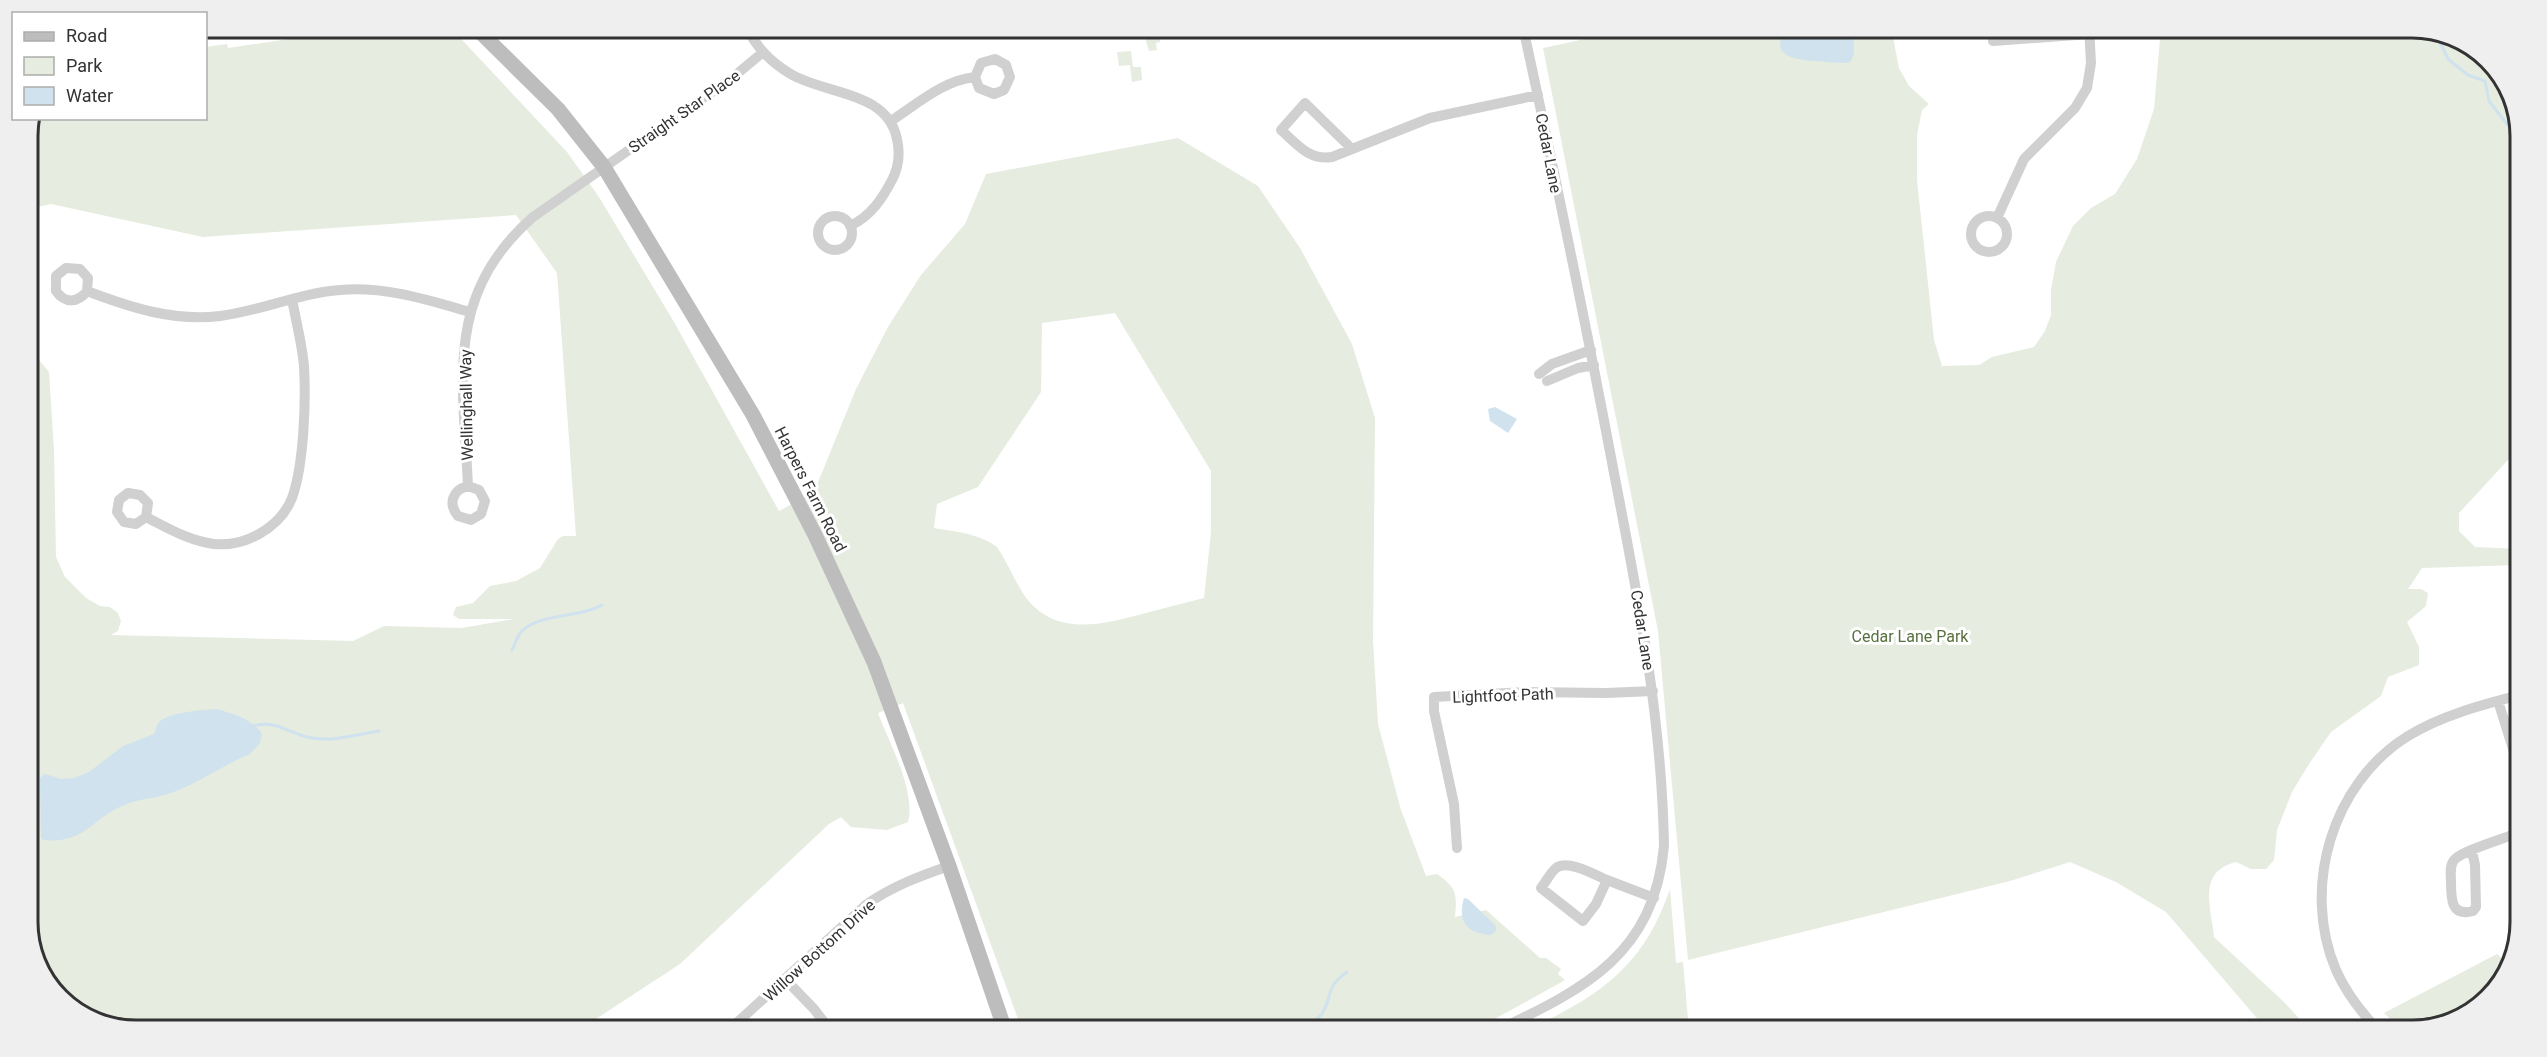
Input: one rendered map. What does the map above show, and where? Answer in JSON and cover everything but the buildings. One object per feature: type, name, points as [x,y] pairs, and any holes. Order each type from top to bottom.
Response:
[{"type":"main road","name":"Harpers Farm Road","points":[[486,38],[558,109],[604,167],[753,415],[849,603],[874,662],[949,866],[1002,1020]]},
{"type":"street","points":[[753,38],[762,53],[803,81],[873,105],[891,121],[898,143],[897,168],[894,176],[872,212],[850,226]]},
{"type":"street","name":"Cedar Lane","points":[[1519,1020],[1564,998],[1600,972],[1633,938],[1654,897],[1662,866],[1664,846],[1653,691],[1642,611],[1591,350],[1525,38]]},
{"type":"street","points":[[1993,41],[2019,38]]},
{"type":"street","points":[[1997,218],[2024,159],[2070,114],[2084,94],[2091,75],[2090,38]]},
{"type":"street","name":"Straight Star Place","points":[[604,167],[732,78],[762,53]]},
{"type":"street","points":[[891,121],[949,83],[975,76]]},
{"type":"street","points":[[1352,148],[1305,103],[1281,130],[1306,153],[1315,158],[1332,157],[1430,118],[1538,95]]},
{"type":"street","name":"Wellinghall Way","points":[[468,486],[463,354],[470,312],[484,275],[499,252],[518,230],[604,167]]},
{"type":"street","points":[[87,291],[136,308],[190,317],[221,316],[341,290],[382,290],[470,312]]},
{"type":"street","points":[[146,517],[188,538],[216,544],[231,543],[259,534],[283,513],[296,484],[305,392],[300,338],[292,299]]},
{"type":"street","points":[[1591,350],[1552,364],[1543,377],[1594,365]]},
{"type":"street","name":"Lightfoot Path","points":[[1457,848],[1454,804],[1434,711],[1434,697],[1526,692],[1653,691]]},
{"type":"street","points":[[2369,1020],[2344,986],[2330,951],[2322,910],[2321,888],[2330,840],[2345,805],[2357,785],[2391,748],[2408,736],[2444,718],[2510,697]]},
{"type":"street","points":[[2498,701],[2510,738]]},
{"type":"street","points":[[2472,851],[2475,865],[2476,907],[2473,911],[2463,913],[2457,911],[2451,902],[2451,868],[2456,858],[2472,851],[2510,836]]},
{"type":"street","name":"Willow Bottom Drive","points":[[740,1020],[867,904],[885,891],[949,866]]},
{"type":"street","points":[[1607,880],[1596,904],[1583,921],[1541,888],[1556,868],[1572,866],[1654,897]]},
{"type":"street","points":[[786,980],[822,1020]]},
{"type":"green space","points":[[296,38],[460,38],[567,152],[599,197],[674,322],[779,511],[814,492],[856,389],[888,327],[921,275],[965,224],[986,174],[1178,138],[1258,186],[1300,248],[1352,344],[1375,418],[1373,640],[1378,724],[1401,810],[1426,876],[1437,874],[1449,883],[1455,897],[1455,917],[1486,910],[1540,958],[1546,958],[1561,969],[1558,974],[1565,980],[1491,1020],[1018,1020],[903,703],[878,713],[905,781],[909,809],[908,822],[887,830],[851,827],[841,817],[829,824],[680,964],[594,1020],[136,1020],[117,1018],[98,1012],[76,999],[58,981],[45,959],[38,928],[38,359],[49,372],[54,450],[56,557],[65,577],[86,598],[100,606],[110,607],[118,613],[121,621],[118,631],[111,635],[353,641],[384,626],[461,628],[514,619],[459,619],[453,615],[456,607],[473,603],[490,586],[516,581],[540,568],[558,539],[563,536],[576,536],[557,273],[516,215],[203,237],[51,204],[38,207],[39,120],[207,120],[207,47],[227,44],[228,48]],"holes":[[[1115,313],[1211,471],[1211,532],[1204,598],[1111,622],[1080,624],[1066,623],[1039,611],[1027,599],[997,547],[990,542],[975,536],[934,528],[937,504],[978,487],[1041,392],[1042,323]]]},
{"type":"green space","points":[[1145,38],[1160,38],[1160,42],[1156,43],[1157,50],[1149,51]]},
{"type":"green space","name":"Cedar Lane Park","points":[[1590,38],[1893,38],[1899,68],[1909,86],[1929,104],[1922,110],[1917,135],[1917,180],[1934,340],[1942,366],[1979,365],[1992,357],[2034,347],[2045,331],[2051,315],[2051,290],[2056,262],[2073,226],[2091,208],[2115,194],[2137,159],[2154,109],[2160,38],[2430,39],[2449,45],[2471,58],[2493,81],[2504,104],[2509,129],[2509,458],[2459,513],[2459,531],[2475,547],[2510,549],[2510,565],[2422,568],[2408,589],[2421,589],[2428,593],[2426,606],[2407,622],[2419,647],[2419,665],[2388,677],[2381,696],[2331,732],[2292,792],[2277,830],[2274,860],[2266,869],[2251,869],[2236,862],[2224,867],[2211,882],[2209,902],[2214,937],[2301,1020],[2258,1020],[2166,912],[2116,882],[2070,862],[2010,881],[1688,960],[1658,631],[1543,48]]},
{"type":"green space","points":[[1131,51],[1133,67],[1141,67],[1142,80],[1132,82],[1130,65],[1119,66],[1117,52]]},
{"type":"green space","points":[[1670,889],[1676,963],[1683,962],[1688,1020],[1547,1020],[1576,1005],[1615,976],[1646,940]]},
{"type":"green space","points":[[2497,954],[2502,958],[2485,986],[2466,1003],[2449,1012],[2411,1020],[2391,1020],[2384,1013]]},
{"type":"water","points":[[1781,38],[1853,38],[1854,55],[1850,62],[1844,63],[1798,59],[1790,57],[1780,47]]},
{"type":"water","points":[[1495,407],[1517,419],[1508,433],[1490,421],[1488,409]]},
{"type":"water","points":[[217,709],[248,721],[262,734],[260,743],[250,754],[181,789],[122,806],[78,835],[57,840],[43,840],[41,837],[40,778],[45,774],[61,779],[74,778],[89,772],[123,746],[154,734],[159,722],[165,718],[187,712]]},
{"type":"water","points":[[1464,898],[1468,899],[1496,926],[1496,931],[1491,935],[1483,934],[1466,925],[1462,914]]},
{"type":"waterway","points":[[2440,42],[2448,59],[2468,75],[2485,81],[2489,101],[2509,127]]},
{"type":"waterway","points":[[512,650],[521,632],[528,626],[602,605]]},
{"type":"waterway","points":[[253,726],[269,724],[320,739],[379,731]]},
{"type":"waterway","points":[[1315,1020],[1326,1006],[1333,986],[1347,972]]}]
